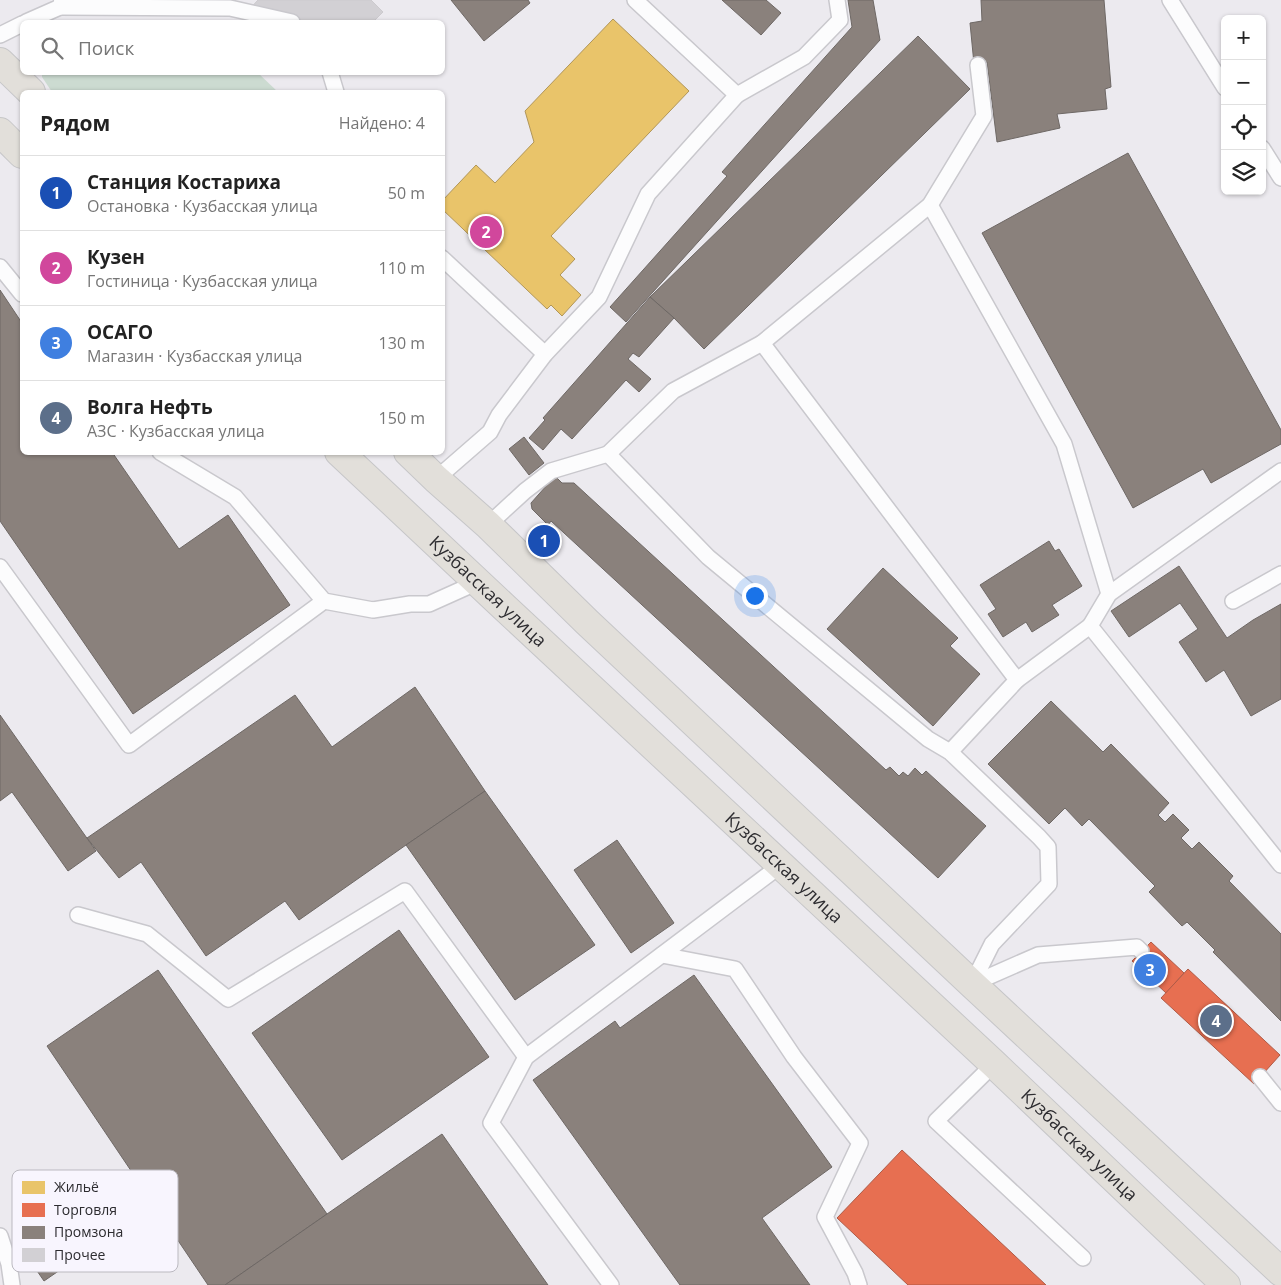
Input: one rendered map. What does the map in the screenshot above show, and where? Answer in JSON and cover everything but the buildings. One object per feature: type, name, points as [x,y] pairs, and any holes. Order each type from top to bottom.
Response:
[{"type":"main road","points":[[0,62],[28,90]]},
{"type":"main road","points":[[0,132],[20,152]]},
{"type":"main road","name":"Кузбасская улица","points":[[342,455],[994,1064],[1221,1284]]},
{"type":"main road","points":[[411,455],[436,480],[488,525],[586,622],[1281,1272]]},
{"type":"lane","points":[[635,0],[737,95]]},
{"type":"lane","points":[[436,480],[490,432],[499,415],[545,354],[599,297],[648,194],[737,95],[804,57],[840,20],[837,0]]},
{"type":"lane","points":[[1170,0],[1221,82]]},
{"type":"lane","points":[[30,20],[61,3],[230,8],[283,20]]},
{"type":"lane","points":[[0,35],[20,25]]},
{"type":"lane","points":[[488,525],[525,491],[551,471],[608,454],[673,391],[762,343],[930,205],[984,116],[978,65]]},
{"type":"lane","points":[[331,75],[335,90]]},
{"type":"lane","points":[[1263,150],[1281,178]]},
{"type":"lane","points":[[930,205],[1064,444],[1109,594]]},
{"type":"lane","points":[[445,261],[545,354]]},
{"type":"lane","points":[[0,267],[20,292]]},
{"type":"lane","points":[[762,343],[1017,680]]},
{"type":"lane","points":[[608,454],[708,557],[928,739],[950,752],[1048,847],[1049,884],[992,944],[972,984]]},
{"type":"lane","points":[[165,455],[235,498],[324,601],[373,610],[410,604],[429,604],[478,582]]},
{"type":"lane","points":[[950,752],[1017,680],[1090,626],[1109,594],[1281,471]]},
{"type":"lane","points":[[0,567],[129,745],[324,601]]},
{"type":"lane","points":[[1234,601],[1281,574]]},
{"type":"lane","points":[[1090,626],[1281,865]]},
{"type":"lane","points":[[611,1285],[492,1123],[526,1057],[781,866]]},
{"type":"lane","points":[[78,916],[147,934],[228,999],[405,891],[526,1057]]},
{"type":"lane","points":[[972,984],[1038,955],[1137,948],[1141,952]]},
{"type":"lane","points":[[662,955],[735,969],[794,1058],[860,1143],[826,1217],[855,1273],[859,1285]]},
{"type":"lane","points":[[994,1064],[936,1121],[1083,1258]]},
{"type":"lane","points":[[1260,1077],[1281,1103]]},
{"type":"lane","points":[[0,1236],[9,1264],[12,1285]]},
{"type":"shaded area","points":[[42,75],[260,75],[276,90],[51,90]]},
{"type":"place","name":"Кузен","points":[[486,232]]},
{"type":"place","name":"Станция Костариха","points":[[544,541]]},
{"type":"place","name":"ОСАГО","points":[[1150,970]]},
{"type":"place","name":"Волга Нефть","points":[[1216,1021]]}]
